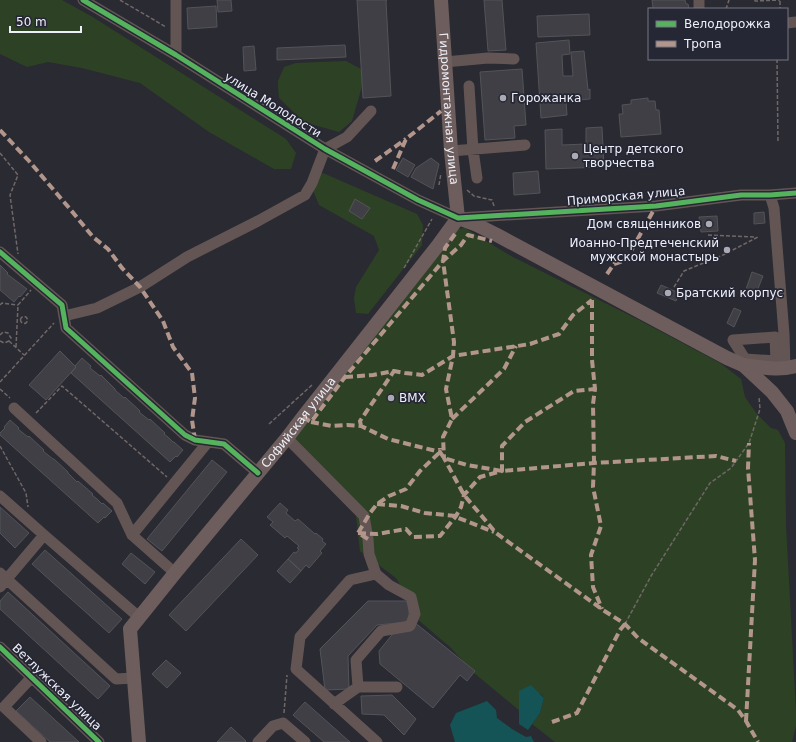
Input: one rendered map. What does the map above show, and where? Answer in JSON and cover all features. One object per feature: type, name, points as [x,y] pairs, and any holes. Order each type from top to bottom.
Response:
[{"type":"main road","name":"Гидромонтажная улица","points":[[441,0],[451,151],[458,218]]},
{"type":"main road","points":[[458,218],[497,235],[727,358],[743,365],[779,400],[787,411],[796,433]]},
{"type":"main road","name":"Софийская улица","points":[[139,742],[130,629],[287,438],[458,218]]},
{"type":"main road","points":[[743,365],[791,367]]},
{"type":"street","name":"улица Молодости","points":[[83,0],[176,55],[325,149],[418,200],[458,218]]},
{"type":"street","points":[[176,0],[176,55]]},
{"type":"street","points":[[445,62],[488,58],[514,59]]},
{"type":"street","points":[[469,86],[473,150],[477,178]]},
{"type":"street","points":[[64,316],[98,308],[140,287],[187,257],[258,221],[304,195],[312,183],[325,149],[347,137],[371,111]]},
{"type":"street","points":[[451,151],[525,145]]},
{"type":"street","name":"Приморская улица","points":[[458,218],[656,206],[742,195],[796,193]]},
{"type":"street","points":[[770,195],[774,208],[784,334],[791,367]]},
{"type":"street","points":[[0,252],[62,305],[66,328],[185,435],[195,440],[224,444],[258,473]]},
{"type":"street","points":[[14,408],[117,503],[132,535],[175,573]]},
{"type":"street","points":[[287,438],[364,516],[369,554],[376,574],[389,585],[411,597],[415,614],[410,626],[381,631],[356,660],[358,687]]},
{"type":"street","points":[[132,535],[208,442]]},
{"type":"street","points":[[0,496],[140,618]]},
{"type":"street","points":[[44,535],[2,580],[116,679],[134,678]]},
{"type":"street","points":[[376,574],[350,580],[300,637],[296,669],[377,742]]},
{"type":"street","name":"Ветлужская улица","points":[[0,647],[99,742]]},
{"type":"street","points":[[32,677],[4,706],[41,742]]},
{"type":"street","points":[[334,704],[358,687],[397,687]]},
{"type":"street","points":[[258,742],[273,726],[283,723],[305,742]]},
{"type":"path","points":[[120,0],[176,32]]},
{"type":"path","points":[[755,0],[780,0]]},
{"type":"path","points":[[777,60],[778,143]]},
{"type":"path","points":[[0,153],[18,175],[10,195],[21,270]]},
{"type":"path","points":[[404,268],[432,219]]},
{"type":"path","points":[[674,287],[684,271],[723,255],[758,237],[708,235]]},
{"type":"path","points":[[16,347],[18,305],[37,283]]},
{"type":"path","points":[[0,303],[18,305]]},
{"type":"path","points":[[0,382],[56,321],[64,316]]},
{"type":"path","points":[[0,334],[3,332],[8,333],[11,338],[9,341]]},
{"type":"path","points":[[0,341],[8,343],[9,341]]},
{"type":"path","points":[[9,341],[24,355]]},
{"type":"path","points":[[625,624],[651,576],[710,483],[731,468],[749,443],[760,409],[757,377]]},
{"type":"path","points":[[269,424],[314,384]]},
{"type":"path","points":[[32,418],[62,386],[174,483]]},
{"type":"path","points":[[0,446],[26,493],[31,524]]},
{"type":"path","points":[[283,723],[288,672]]},
{"type":"green space","points":[[0,0],[62,0],[91,16],[286,139],[296,153],[291,169],[274,169],[209,132],[140,83],[82,68],[48,62],[27,67],[0,54]]},
{"type":"green space","points":[[346,61],[361,69],[363,83],[352,121],[339,132],[304,122],[279,98],[278,81],[284,67],[296,63]]},
{"type":"green space","points":[[323,173],[417,214],[423,225],[422,245],[368,314],[356,313],[354,298],[356,287],[379,250],[374,236],[319,205],[312,188],[315,174]]},
{"type":"green space","points":[[465,228],[511,256],[639,320],[720,363],[741,379],[745,397],[757,414],[771,428],[778,430],[785,443],[786,525],[796,712],[796,726],[792,742],[555,742],[532,724],[540,713],[544,698],[541,694],[519,691],[520,711],[474,673],[450,647],[409,612],[414,599],[404,592],[396,578],[360,551],[356,516],[352,504],[292,442],[456,229]]},
{"type":"water","points":[[531,685],[544,698],[540,713],[528,730],[519,724],[519,691]]},
{"type":"water","points":[[487,701],[496,710],[497,718],[526,737],[531,736],[534,742],[455,742],[450,725],[456,713]]},
{"type":"building","points":[[217,0],[231,0],[232,11],[218,12]]},
{"type":"building","points":[[357,0],[387,0],[391,96],[363,98]]},
{"type":"building","points":[[484,0],[502,0],[506,50],[488,51]]},
{"type":"building","points":[[652,0],[685,0],[689,8],[653,8]]},
{"type":"building","points":[[216,6],[217,27],[188,29],[187,8]]},
{"type":"building","points":[[589,14],[590,35],[538,37],[537,16]]},
{"type":"building","points":[[569,40],[570,54],[562,55],[563,76],[573,76],[571,52],[584,51],[588,90],[590,89],[590,99],[566,101],[567,115],[541,118],[536,43]]},
{"type":"building","points":[[345,45],[346,57],[277,60],[277,48]]},
{"type":"building","points":[[254,46],[256,70],[244,71],[243,47]]},
{"type":"building","name":"Горожанка","points":[[522,69],[526,125],[514,126],[515,138],[485,140],[480,72]]},
{"type":"building","points":[[648,98],[648,101],[655,101],[656,110],[659,110],[661,134],[621,137],[619,114],[623,114],[622,105],[631,104],[631,100]]},
{"type":"building","name":"Центр детского творчества","points":[[602,127],[604,167],[546,169],[545,130],[562,129],[562,145],[586,144],[586,128]]},
{"type":"building","points":[[403,158],[415,165],[408,177],[396,170]]},
{"type":"building","points":[[431,158],[439,164],[433,189],[411,177],[416,168]]},
{"type":"building","points":[[538,171],[540,193],[514,195],[513,173]]},
{"type":"building","points":[[355,199],[370,208],[362,219],[349,211]]},
{"type":"building","points":[[764,212],[765,223],[754,224],[754,213]]},
{"type":"building","name":"Дом священников","points":[[717,216],[718,231],[701,232],[699,217]]},
{"type":"building","points":[[0,265],[8,273],[7,274],[27,289],[14,302],[0,290]]},
{"type":"building","points":[[752,272],[763,276],[755,296],[745,292]]},
{"type":"building","name":"Братский корпус","points":[[661,285],[679,293],[676,301],[657,293]]},
{"type":"building","points":[[734,308],[741,311],[734,327],[727,323]]},
{"type":"building","points":[[60,351],[76,367],[46,400],[29,385]]},
{"type":"building","points":[[82,358],[91,366],[90,368],[100,376],[101,375],[115,390],[140,411],[139,412],[149,420],[150,419],[165,433],[164,434],[183,450],[177,457],[176,456],[170,462],[71,373]]},
{"type":"building","points":[[10,420],[19,428],[18,429],[28,437],[29,436],[44,450],[43,451],[54,459],[77,482],[78,481],[102,504],[103,503],[112,511],[98,523],[0,435]]},
{"type":"building","points":[[212,460],[227,472],[162,551],[147,539]]},
{"type":"building","points":[[280,503],[288,510],[286,513],[295,521],[298,519],[323,539],[322,541],[326,544],[320,551],[322,553],[309,568],[306,565],[301,571],[288,559],[294,552],[296,553],[299,546],[287,536],[285,538],[270,525],[273,522],[267,517]]},
{"type":"building","points":[[0,507],[29,533],[15,548],[0,533]]},
{"type":"building","points":[[241,539],[258,555],[186,631],[169,615]]},
{"type":"building","points":[[45,550],[122,619],[109,633],[32,564]]},
{"type":"building","points":[[131,553],[155,572],[145,584],[122,564]]},
{"type":"building","points":[[288,559],[301,571],[290,583],[277,571]]},
{"type":"building","points":[[8,592],[110,686],[98,699],[0,609],[0,601]]},
{"type":"building","points":[[368,601],[409,601],[409,622],[377,625],[348,656],[349,689],[325,690],[320,649]]},
{"type":"building","points":[[414,622],[475,671],[467,681],[460,675],[433,708],[380,664],[379,651],[399,626]]},
{"type":"building","points":[[166,660],[181,673],[167,688],[152,674]]},
{"type":"building","points":[[392,695],[416,719],[404,735],[384,715],[362,714],[361,696]]},
{"type":"building","points":[[30,697],[79,742],[50,742],[16,711]]},
{"type":"building","points":[[305,702],[350,742],[324,742],[293,715]]},
{"type":"building","points":[[231,727],[246,741],[217,742]]},
{"type":"marked path","points":[[393,169],[406,139],[441,111]]},
{"type":"marked path","points":[[0,130],[29,161],[93,237],[108,249],[122,268],[140,287],[163,321],[173,347],[192,373],[195,398],[192,420],[195,440]]},
{"type":"marked path","points":[[375,161],[406,139]]},
{"type":"marked path","points":[[607,274],[614,264],[626,260],[656,206]]},
{"type":"marked path","points":[[455,234],[445,248],[443,261],[454,342],[453,356],[446,389],[452,419],[443,437],[444,458],[464,495],[496,533],[603,610],[625,624],[638,638],[738,710],[758,742]]},
{"type":"marked path","points":[[303,417],[311,422],[345,377],[443,261],[461,245],[468,235],[492,241]]},
{"type":"marked path","points":[[592,300],[592,360],[595,389],[593,404],[593,487],[601,526],[591,555],[593,587],[602,609]]},
{"type":"marked path","points":[[345,377],[373,375],[394,371],[422,375],[453,356],[530,344],[559,334],[573,315],[592,300]]},
{"type":"marked path","points":[[452,419],[504,369],[516,346]]},
{"type":"marked path","points":[[361,426],[360,421],[394,371]]},
{"type":"marked path","points":[[358,533],[377,534],[406,529],[413,537],[440,536],[456,516],[461,507],[464,495],[480,477],[502,471],[502,446],[525,422],[574,391],[595,389]]},
{"type":"marked path","points":[[311,422],[332,426],[361,426],[388,439],[440,452],[444,458],[467,465],[502,471],[594,463],[716,456],[736,461]]},
{"type":"marked path","points":[[746,721],[755,560],[748,468],[749,443]]},
{"type":"marked path","points":[[368,539],[358,533],[377,504],[389,496],[406,489],[420,471],[440,452],[440,448]]},
{"type":"marked path","points":[[377,504],[401,506],[425,513],[456,516],[494,532]]},
{"type":"marked path","points":[[552,722],[577,713],[620,630],[625,624]]},
{"type":"cycle path","points":[[83,0],[176,55],[325,149],[418,200],[458,218],[656,206],[741,195],[796,193]]},
{"type":"cycle path","points":[[0,252],[62,305],[66,328],[185,435],[195,440],[224,444],[258,473]]},
{"type":"cycle path","points":[[0,647],[99,742]]},
{"type":"place","name":"Горожанка","points":[[503,98]]},
{"type":"place","name":"Центр детского творчества","points":[[575,156]]},
{"type":"place","name":"Дом священников","points":[[709,224]]},
{"type":"place","name":"Иоанно-Предтеченский мужской монастырь","points":[[727,250]]},
{"type":"place","name":"Братский корпус","points":[[668,293]]},
{"type":"place","name":"BMX","points":[[391,398]]}]
